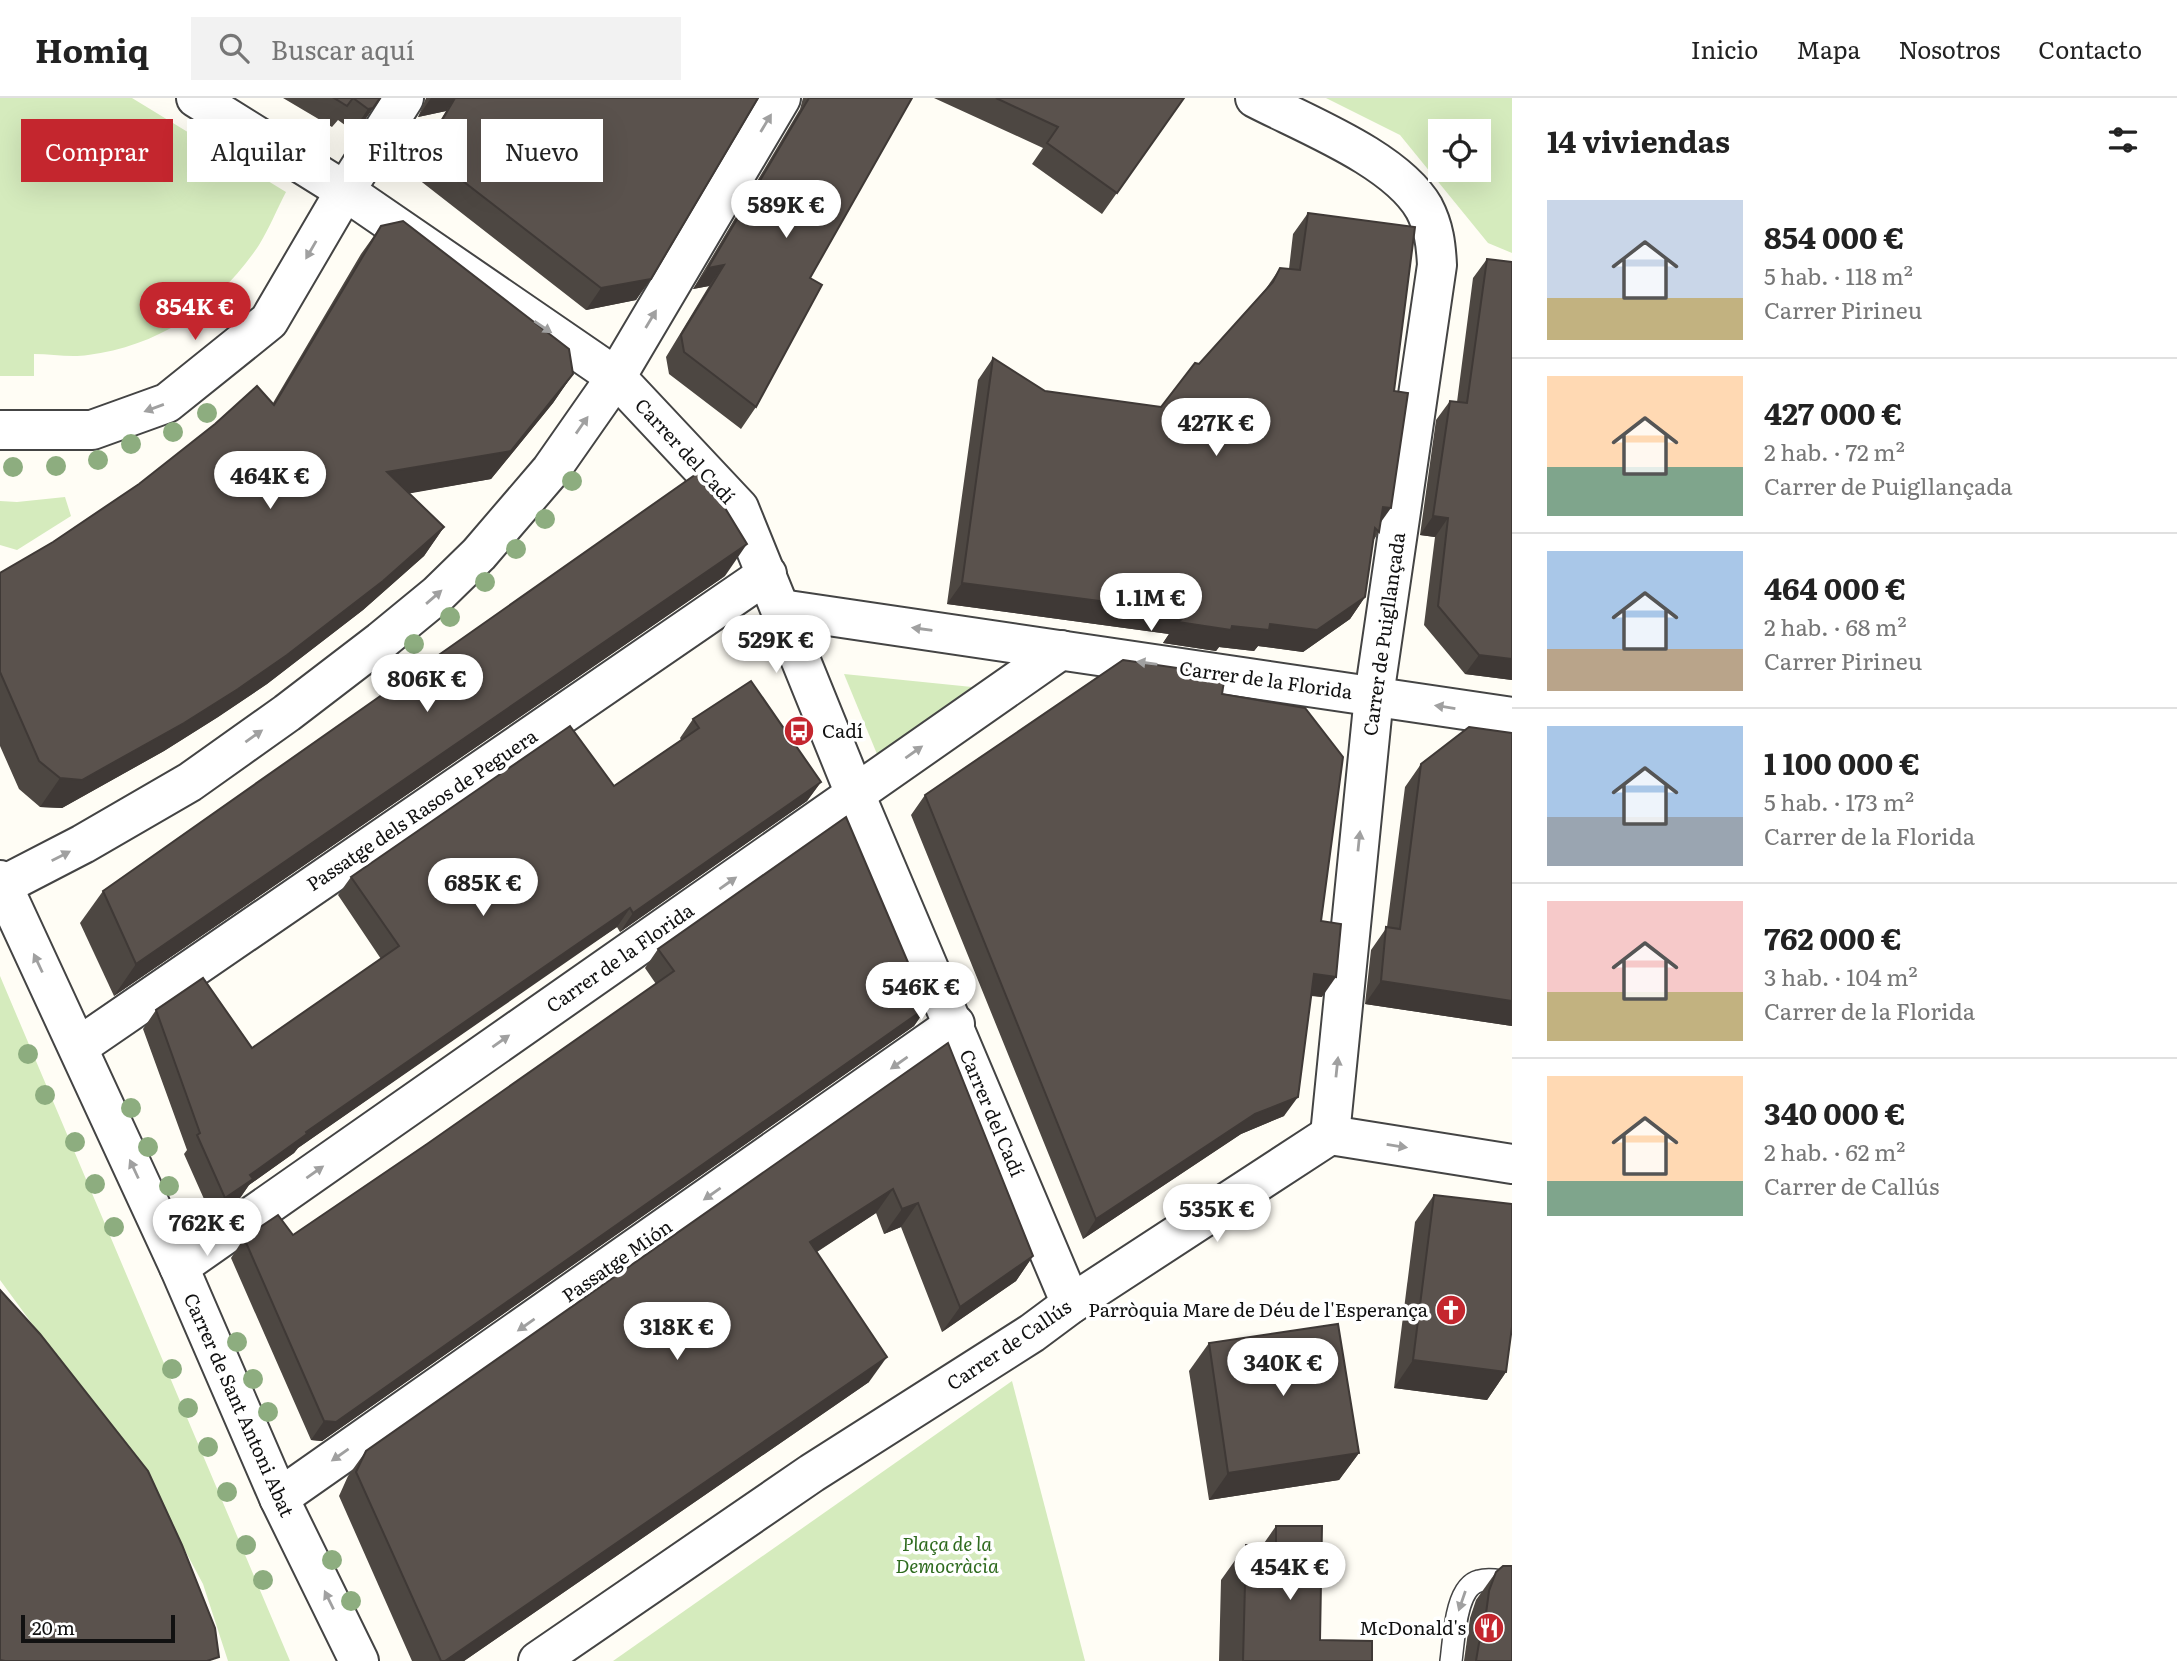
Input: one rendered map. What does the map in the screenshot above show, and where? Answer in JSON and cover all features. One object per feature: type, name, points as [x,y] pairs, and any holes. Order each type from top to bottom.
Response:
[{"type":"street","name":"Carrer del Cadí","points":[[196,98],[345,191],[616,377],[739,508],[855,793],[955,1024],[1071,1304]]},
{"type":"street","points":[[0,430],[92,430],[167,403],[269,321],[345,191],[404,98]]},
{"type":"street","points":[[1,884],[82,844],[190,782],[381,641],[437,595],[479,554],[551,470],[616,377],[781,98]]},
{"type":"street","name":"Carrer de Puigllançada","points":[[1255,98],[1372,159],[1402,183],[1423,207],[1435,234],[1437,265],[1374,696],[1330,1135]]},
{"type":"street","name":"Passatge dels Rasos de Peguera","points":[[78,1047],[766,574]]},
{"type":"street","name":"Carrer de la Florida","points":[[781,609],[1512,717]]},
{"type":"street","name":"Carrer de la Florida","points":[[178,1267],[1061,650]]},
{"type":"street","name":"Carrer de Sant Antoni Abat","points":[[1,884],[178,1267],[279,1498],[359,1661]]},
{"type":"street","name":"Passatge Mión","points":[[279,1498],[955,1024]]},
{"type":"street","points":[[1330,1135],[1512,1164]]},
{"type":"street","name":"Carrer de Callús","points":[[538,1661],[811,1473],[1032,1332],[1330,1135]]},
{"type":"lane","points":[[1451,1661],[1461,1598],[1469,1585],[1481,1580],[1512,1583]]},
{"type":"green space","points":[[0,98],[132,98],[166,119],[21,119],[21,182],[173,182],[173,123],[187,132],[187,182],[270,182],[286,192],[263,239],[243,267],[226,286],[186,319],[163,332],[114,350],[82,356],[34,354],[34,376],[0,376]]},
{"type":"green space","points":[[1326,98],[1512,98],[1512,253],[1488,243],[1438,182],[1491,182],[1491,119],[1428,119],[1428,169],[1400,135]]},
{"type":"green space","points":[[65,497],[71,516],[17,550],[0,545],[0,501]]},
{"type":"green space","points":[[844,674],[972,687],[877,754]]},
{"type":"green space","points":[[0,976],[290,1661],[228,1661],[203,1584],[150,1485],[0,1280]]},
{"type":"green space","name":"Plaça de la Democràcia","points":[[1012,1381],[1085,1661],[613,1661]]},
{"type":"building","points":[[334,98],[353,98],[347,106]]},
{"type":"building","points":[[353,98],[380,98],[373,108],[368,109]]},
{"type":"building","points":[[455,98],[758,98],[651,279],[601,288],[464,182],[467,182],[467,119],[443,119]]},
{"type":"building","points":[[809,98],[912,98],[810,278],[822,285],[756,407],[684,352],[681,335],[724,265],[708,268]]},
{"type":"building","points":[[996,98],[1184,98],[1117,193],[1047,143],[1058,127]]},
{"type":"building","points":[[1308,213],[1415,227],[1394,391],[1408,393],[1391,508],[1383,507],[1379,532],[1375,528],[1365,597],[1317,630],[1270,624],[1269,630],[1232,626],[1231,630],[1178,622],[1190,613],[962,583],[993,358],[1045,391],[1161,407],[1195,363],[1199,364],[1273,282],[1280,268],[1300,270]]},
{"type":"building","points":[[403,221],[569,349],[573,374],[511,451],[387,472],[444,527],[383,581],[287,655],[184,723],[82,780],[60,778],[39,761],[0,672],[0,573],[53,542],[139,484],[215,424],[257,386],[274,405],[381,226]]},
{"type":"building","points":[[1487,259],[1512,262],[1512,659],[1479,655],[1438,606],[1448,518],[1433,516],[1450,401],[1467,403]]},
{"type":"building","points":[[699,472],[714,490],[747,544],[136,964],[103,891]]},
{"type":"building","points":[[1123,660],[1225,675],[1222,694],[1305,708],[1343,757],[1321,921],[1341,924],[1336,977],[1314,974],[1298,1097],[1255,1114],[1096,1219],[925,795]]},
{"type":"building","points":[[751,681],[821,782],[633,913],[630,908],[306,1132],[307,1134],[250,1175],[253,1179],[225,1198],[197,1135],[200,1133],[156,1010],[203,978],[252,1048],[399,946],[351,877],[570,726],[614,786],[699,728],[693,719]]},
{"type":"building","points":[[1469,727],[1512,733],[1512,1001],[1381,981],[1386,927],[1400,929],[1421,764]]},
{"type":"building","points":[[846,817],[927,1007],[336,1422],[324,1421],[244,1238],[278,1215],[293,1235],[427,1144],[674,971],[658,949]]},
{"type":"building","points":[[948,1043],[1033,1256],[960,1307],[918,1203],[902,1209],[893,1189],[810,1242],[887,1357],[445,1661],[441,1661],[356,1472],[366,1451]]},
{"type":"building","name":"Parròquia Mare de Déu de l'Esperança","points":[[1434,1195],[1512,1204],[1512,1327],[1506,1372],[1413,1360]]},
{"type":"building","points":[[0,1290],[40,1334],[148,1471],[182,1545],[215,1628],[219,1657],[207,1661],[0,1660]]},
{"type":"building","points":[[1338,1324],[1359,1453],[1228,1473],[1209,1343]]},
{"type":"building","points":[[1276,1526],[1322,1526],[1320,1640],[1372,1641],[1372,1661],[1243,1661],[1246,1545],[1276,1546]]},
{"type":"building","name":"McDonald's","points":[[1503,1566],[1512,1566],[1512,1661],[1476,1661],[1483,1636],[1489,1591],[1496,1572]]},
{"type":"place","name":"Cadí","points":[[799,731]]},
{"type":"place","name":"Parròquia Mare de Déu de l'Esperança","points":[[1451,1310]]},
{"type":"place","name":"McDonald's","points":[[1489,1628]]}]
